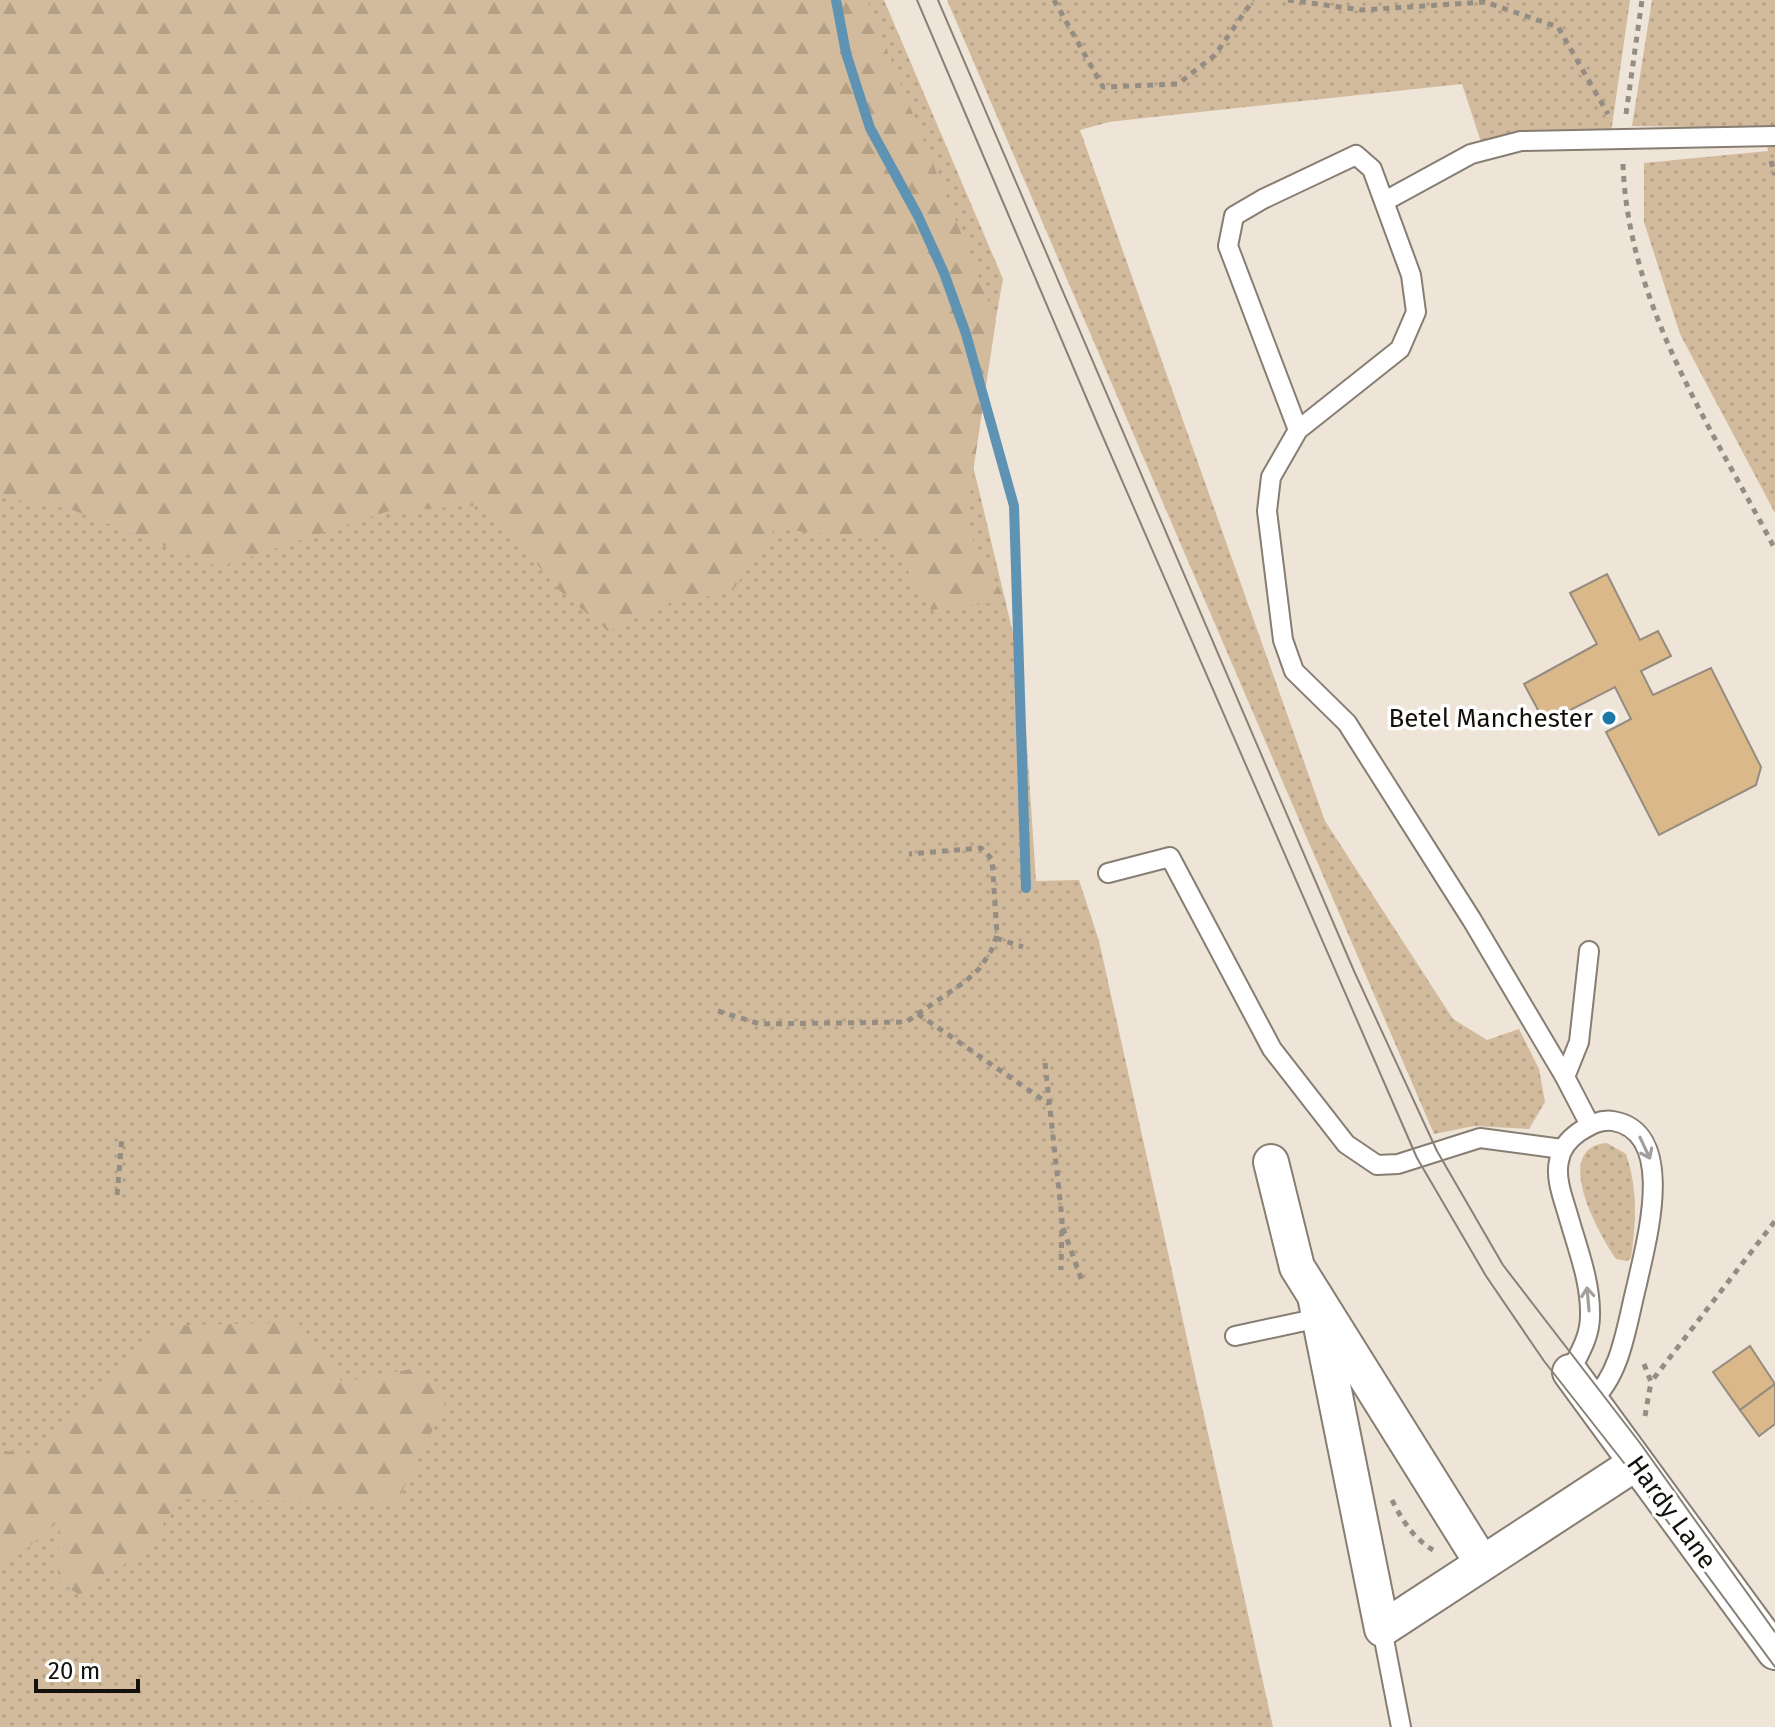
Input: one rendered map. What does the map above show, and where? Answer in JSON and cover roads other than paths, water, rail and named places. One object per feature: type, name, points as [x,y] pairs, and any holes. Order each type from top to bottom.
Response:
[{"type":"street","points":[[1271,1162],[1297,1267],[1317,1307],[1482,1563]]},
{"type":"street","points":[[1317,1307],[1382,1629],[1636,1463]]},
{"type":"street","name":"Hardy Lane","points":[[1570,1372],[1775,1652]]},
{"type":"lane","points":[[1385,201],[1471,154],[1521,141],[1775,136]]},
{"type":"lane","points":[[1298,430],[1228,246],[1234,216],[1356,155],[1372,169],[1385,201],[1411,275],[1416,312],[1400,349],[1298,430],[1271,477],[1267,511],[1283,640],[1294,671],[1347,723],[1472,920],[1590,1125]]},
{"type":"lane","points":[[1108,873],[1170,857],[1272,1049],[1346,1144],[1377,1165],[1398,1164],[1480,1138],[1562,1149]]},
{"type":"lane","points":[[1565,1077],[1579,1042],[1589,951]]},
{"type":"lane","points":[[1570,1372],[1584,1347],[1590,1317],[1587,1284],[1558,1172],[1562,1149],[1569,1139],[1602,1120],[1626,1125],[1636,1131],[1651,1161],[1654,1195],[1648,1235],[1621,1350],[1601,1392],[1591,1401]]},
{"type":"lane","points":[[1235,1336],[1317,1307]]},
{"type":"lane","points":[[1382,1629],[1401,1727]]},
{"type":"waterway","points":[[836,0],[846,53],[870,128],[918,216],[944,273],[966,334],[1014,506],[1026,888]]},
{"type":"tram line","points":[[917,0],[1100,430],[1417,1158],[1486,1276],[1544,1361],[1628,1468],[1775,1667]]},
{"type":"tram line","points":[[938,0],[1354,971],[1437,1151],[1503,1265],[1640,1443],[1775,1632]]},
{"type":"place","name":"Betel Manchester","points":[[1609,718]]}]
